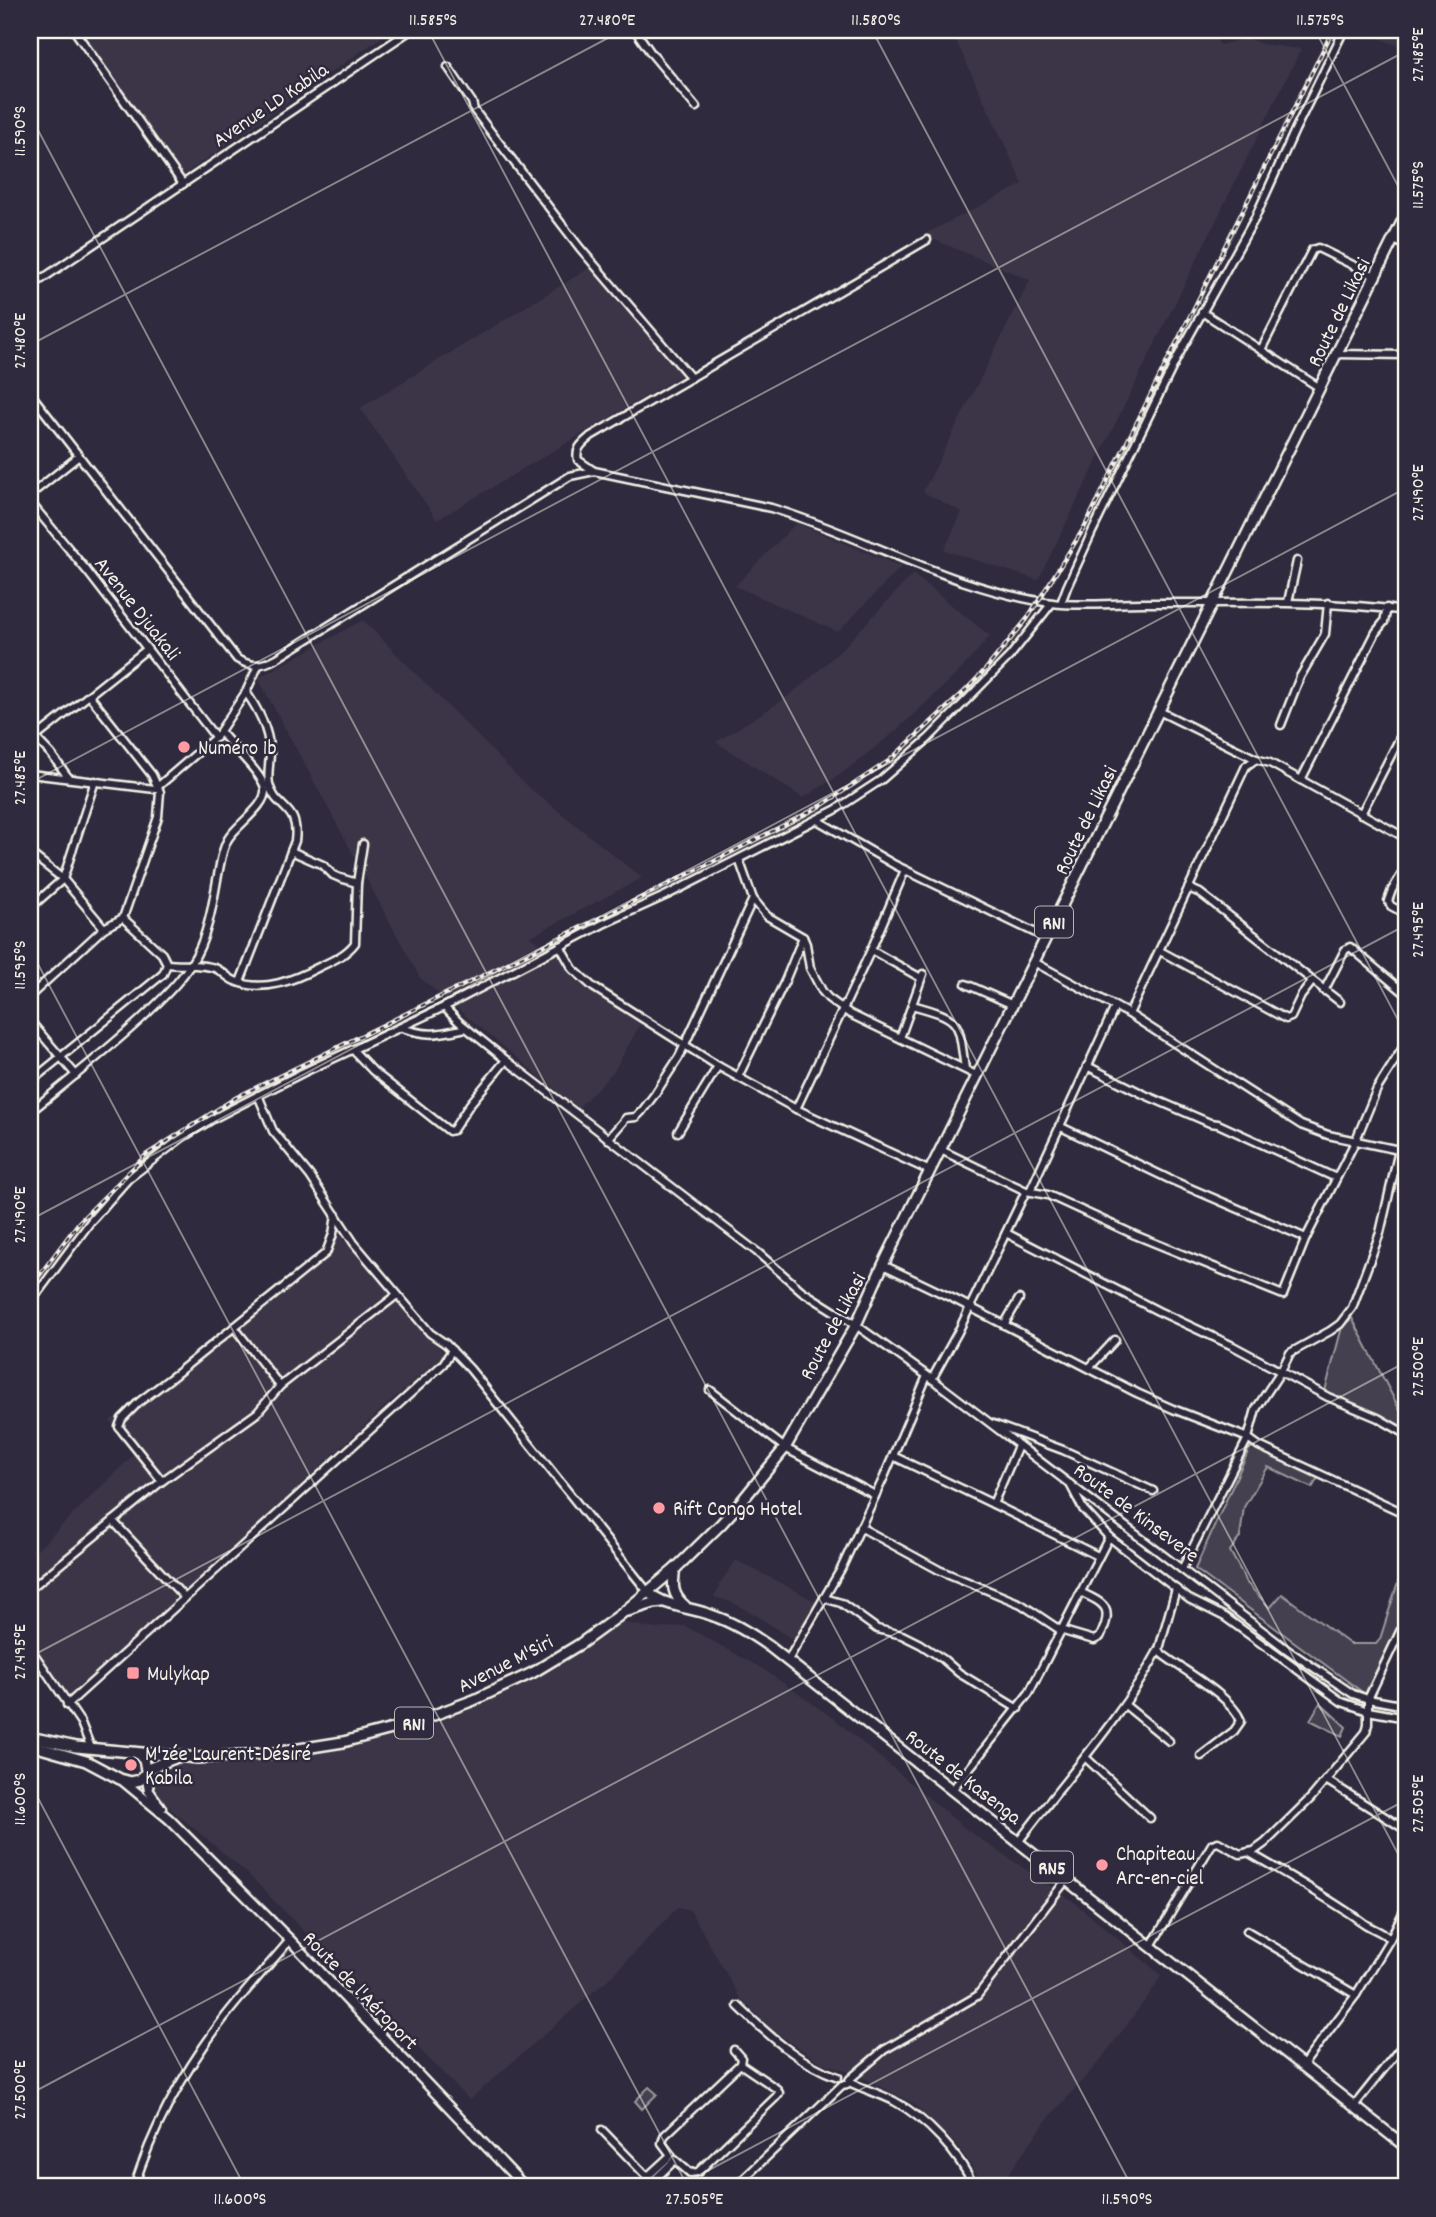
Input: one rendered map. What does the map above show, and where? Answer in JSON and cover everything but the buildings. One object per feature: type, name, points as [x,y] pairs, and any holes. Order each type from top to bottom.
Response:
[{"type":"highway","name":"Route de Likasi","points":[[648,1591],[722,1524],[785,1448],[856,1325],[883,1265],[1406,214]]},
{"type":"highway","points":[[675,1569],[673,1588],[686,1608]]},
{"type":"highway","name":"Route de Kasenga","points":[[648,1591],[664,1602],[710,1615],[742,1629],[788,1660],[1406,2147]]},
{"type":"highway","name":"Avenue M'Siri","points":[[30,1737],[62,1745],[105,1750],[221,1758],[344,1742],[407,1725],[474,1700],[532,1673],[580,1644],[648,1591]]},
{"type":"highway","points":[[620,1615],[645,1605],[664,1602]]},
{"type":"highway","points":[[30,1745],[68,1755],[120,1779]]},
{"type":"highway","points":[[101,1769],[94,1756],[96,1752],[105,1750]]},
{"type":"highway","name":"RN1","points":[[120,1779],[137,1781],[156,1765],[183,1756]]},
{"type":"main road","name":"Route de l'Aéroport","points":[[135,1751],[142,1757],[149,1791],[169,1819]]},
{"type":"main road","name":"Route de l'Aéroport","points":[[120,1779],[169,1819],[290,1940],[525,2187]]},
{"type":"street","points":[[74,30],[183,184]]},
{"type":"street","name":"Avenue LD Kabila","points":[[30,288],[411,30]]},
{"type":"street","points":[[635,30],[650,53],[695,107]]},
{"type":"street","points":[[1061,603],[1092,532],[1178,356],[1255,218],[1294,130],[1344,30]]},
{"type":"street","points":[[448,67],[472,102],[474,110],[580,248],[691,378]]},
{"type":"street","points":[[927,240],[584,442],[577,453],[578,460],[594,471],[771,508],[959,579],[1020,597],[1052,603],[1287,602],[1406,611]]},
{"type":"street","points":[[1393,240],[1406,245]]},
{"type":"street","points":[[1261,350],[1312,250],[1318,248],[1376,276]]},
{"type":"street","points":[[1202,312],[1320,388]]},
{"type":"street","points":[[1336,354],[1404,355],[1406,330]]},
{"type":"street","points":[[30,393],[237,659],[258,666],[277,658],[570,476],[594,471]]},
{"type":"street","points":[[30,495],[79,456]]},
{"type":"street","name":"Avenue Djuakali","points":[[30,502],[216,738]]},
{"type":"street","points":[[1287,602],[1297,561]]},
{"type":"street","points":[[30,1303],[91,1221],[128,1179],[183,1137],[319,1064],[402,1028],[560,946],[817,820],[881,780],[928,739],[1010,656],[1052,603]]},
{"type":"street","points":[[1281,725],[1300,677],[1325,634],[1328,603]]},
{"type":"street","points":[[1301,780],[1384,621],[1387,608]]},
{"type":"street","points":[[68,777],[32,735],[89,695],[147,649]]},
{"type":"street","points":[[30,774],[159,788],[216,738],[246,692],[258,666]]},
{"type":"street","points":[[30,1112],[104,1053],[172,990],[197,952],[213,906],[228,839],[260,803],[267,785],[270,752],[264,721],[246,692]]},
{"type":"street","points":[[30,996],[104,928],[123,918],[158,817],[159,788],[152,775],[89,695]]},
{"type":"street","points":[[1159,711],[1270,763],[1406,838]]},
{"type":"street","points":[[1361,814],[1406,726]]},
{"type":"street","points":[[220,731],[230,746],[244,758],[291,813],[297,829],[295,841],[240,982]]},
{"type":"street","points":[[1129,1014],[1244,769],[1256,758]]},
{"type":"street","points":[[30,908],[63,879],[95,781]]},
{"type":"street","points":[[817,820],[905,870],[1046,938]]},
{"type":"street","points":[[167,964],[215,968],[240,982],[276,984],[304,974],[346,953],[355,943],[357,883],[363,844]]},
{"type":"street","points":[[291,851],[323,865],[333,875],[357,883]]},
{"type":"street","points":[[30,853],[63,879],[104,928]]},
{"type":"street","points":[[738,859],[753,898],[771,919],[803,937],[810,968],[828,998],[843,1009],[978,1076]]},
{"type":"street","points":[[1406,867],[1388,901],[1391,906],[1406,914]]},
{"type":"street","points":[[796,1109],[871,950],[905,870]]},
{"type":"street","points":[[1187,891],[1191,889],[1200,893],[1340,1002]]},
{"type":"street","points":[[608,1139],[626,1118],[636,1117],[642,1111],[668,1076],[753,898]]},
{"type":"street","points":[[30,1082],[163,974],[167,964],[162,954],[123,918]]},
{"type":"street","points":[[738,1077],[785,981],[803,937]]},
{"type":"street","points":[[560,946],[573,969],[593,987],[718,1066],[796,1109],[930,1171]]},
{"type":"street","points":[[1324,991],[1345,950],[1350,947],[1406,994]]},
{"type":"street","points":[[871,950],[922,976],[900,1038]]},
{"type":"street","points":[[1160,951],[1286,1019],[1292,1017],[1312,982]]},
{"type":"street","points":[[1034,962],[1129,1014],[1301,1125],[1355,1142],[1403,1150],[1380,1233],[1352,1308],[1330,1331],[1290,1353],[1256,1409],[1248,1438],[1182,1569]]},
{"type":"street","points":[[966,984],[1013,1004]]},
{"type":"street","points":[[912,1004],[952,1019],[959,1027],[965,1069]]},
{"type":"street","name":"Route de Kinsevere","points":[[444,1007],[506,1060],[757,1252],[802,1292],[856,1325],[930,1378],[1322,1674],[1343,1689],[1368,1699],[1406,1706]]},
{"type":"street","points":[[788,1660],[841,1569],[930,1378],[970,1308],[1115,1007]]},
{"type":"street","points":[[30,1021],[76,1075]]},
{"type":"street","points":[[402,1028],[432,1035],[466,1028]]},
{"type":"street","points":[[941,1150],[1028,1191],[1048,1195],[1135,1235],[1283,1295],[1306,1238],[1355,1142],[1377,1089],[1406,1043]]},
{"type":"street","points":[[353,1050],[373,1071],[449,1131],[506,1060]]},
{"type":"street","points":[[678,1132],[718,1066]]},
{"type":"street","points":[[1087,1066],[1145,1095],[1218,1124],[1336,1178]]},
{"type":"street","points":[[258,1095],[273,1131],[298,1159],[354,1244],[430,1333],[470,1369],[648,1591]]},
{"type":"street","points":[[1059,1126],[1169,1179],[1306,1238]]},
{"type":"street","points":[[162,1481],[122,1431],[120,1423],[139,1402],[326,1253],[336,1215]]},
{"type":"street","points":[[1006,1233],[1406,1434]]},
{"type":"street","points":[[883,1265],[1173,1409],[1248,1438],[1272,1452],[1406,1514]]},
{"type":"street","points":[[30,1589],[162,1481],[257,1412],[280,1387],[397,1295]]},
{"type":"street","points":[[1004,1325],[1019,1299]]},
{"type":"street","points":[[234,1327],[280,1387]]},
{"type":"street","points":[[1089,1368],[1115,1340]]},
{"type":"street","points":[[67,1705],[443,1364],[452,1350]]},
{"type":"street","points":[[710,1390],[785,1448],[875,1495]]},
{"type":"street","points":[[988,1423],[1043,1441],[1153,1491]]},
{"type":"street","points":[[993,1504],[1018,1446]]},
{"type":"street","points":[[893,1456],[1098,1556]]},
{"type":"street","points":[[1069,1482],[1083,1509],[1109,1537],[1189,1599],[1225,1617],[1342,1702],[1368,1711],[1406,1718]]},
{"type":"street","points":[[113,1521],[184,1597]]},
{"type":"street","points":[[860,1527],[939,1570],[1021,1604],[1060,1630],[1094,1640],[1100,1637],[1108,1614],[1099,1601],[1080,1592]]},
{"type":"street","points":[[952,1790],[1018,1709],[1041,1673],[1060,1630],[1109,1537]]},
{"type":"street","points":[[1019,1841],[1125,1704],[1159,1649],[1176,1589]]},
{"type":"street","points":[[824,1598],[841,1604],[877,1629],[911,1639],[959,1673],[1018,1709]]},
{"type":"street","points":[[1151,1946],[1212,1844],[1218,1842],[1240,1854],[1259,1848],[1326,1780],[1366,1732],[1368,1699],[1406,1619]]},
{"type":"street","points":[[30,1648],[81,1724],[91,1748]]},
{"type":"street","points":[[1159,1649],[1162,1654],[1216,1693],[1240,1717],[1241,1721],[1234,1731],[1201,1756]]},
{"type":"street","points":[[1125,1704],[1169,1741]]},
{"type":"street","points":[[1085,1757],[1150,1818]]},
{"type":"street","points":[[1326,1780],[1406,1830]]},
{"type":"street","points":[[1248,1852],[1315,1890],[1390,1939]]},
{"type":"street","points":[[735,2187],[842,2085],[884,2050],[977,1996],[1067,1879]]},
{"type":"street","points":[[1303,2065],[1356,1995],[1406,1907]]},
{"type":"street","points":[[1247,1931],[1356,1995]]},
{"type":"street","points":[[134,2187],[148,2147],[181,2082],[223,2019],[290,1940]]},
{"type":"street","points":[[738,2006],[798,2057],[838,2077]]},
{"type":"street","points":[[1354,2106],[1406,2041]]},
{"type":"street","points":[[734,2050],[741,2058],[740,2064],[664,2136],[662,2143],[690,2173],[698,2172],[779,2093],[740,2064]]},
{"type":"street","points":[[838,2077],[845,2073],[850,2080],[920,2118],[946,2144],[974,2187]]},
{"type":"street","points":[[838,2077],[838,2082],[842,2085]]},
{"type":"street","points":[[602,2130],[652,2182],[673,2157]]},
{"type":"shaded area","points":[[79,30],[392,30],[179,178]]},
{"type":"shaded area","points":[[951,30],[1212,30],[1220,45],[1247,38],[1262,44],[1301,49],[1038,580],[944,550],[962,512],[923,492],[1030,280],[923,235],[1023,184]]},
{"type":"shaded area","points":[[1359,30],[1406,30],[1406,49]]},
{"type":"shaded area","points":[[591,267],[683,374],[437,520],[360,408]]},
{"type":"shaded area","points":[[796,523],[901,567],[838,632],[735,586]]},
{"type":"shaded area","points":[[913,574],[990,636],[961,670],[897,730],[840,775],[803,798],[716,742],[783,700],[808,680],[840,651]]},
{"type":"shaded area","points":[[363,620],[526,785],[642,878],[530,937],[646,1014],[614,1071],[578,1108],[420,978],[258,678]]},
{"type":"shaded area","points":[[340,1236],[445,1354],[69,1700],[30,1638],[30,1557],[135,1453],[110,1421]]},
{"type":"shaded area","points":[[1352,1318],[1406,1422],[1406,1435],[1325,1391],[1342,1327]]},
{"type":"shaded area","points":[[1251,1445],[1318,1478],[1312,1488],[1268,1467],[1244,1507],[1240,1537],[1230,1551],[1245,1581],[1270,1608],[1282,1594],[1350,1644],[1376,1644],[1380,1639],[1401,1573],[1406,1577],[1406,1610],[1365,1694],[1195,1569]]},
{"type":"shaded area","points":[[736,1560],[815,1601],[794,1641],[756,1615],[731,1602],[714,1597],[720,1587],[718,1586]]},
{"type":"shaded area","points":[[621,1622],[655,1629],[685,1626],[763,1669],[833,1718],[967,1830],[1074,1902],[1161,1975],[1155,1987],[1098,2063],[1046,2121],[999,2187],[986,2187],[957,2145],[913,2103],[851,2072],[822,2063],[775,2032],[740,1998],[690,1910],[678,1907],[614,1974],[469,2100],[247,1873],[153,1794],[149,1782],[152,1772],[169,1762],[196,1764],[262,1761],[402,1733],[453,1712],[591,1641]]},
{"type":"shaded area","points":[[1320,1703],[1346,1727],[1342,1736],[1310,1720]]},
{"type":"shaded area","points":[[649,2087],[657,2094],[642,2109],[635,2101]]},
{"type":"railway","points":[[30,1288],[79,1222],[146,1155],[237,1097],[821,806],[890,760],[963,693],[1027,619],[1084,528],[1333,30]]},
{"type":"place","name":"Numéro 1b","points":[[184,747]]},
{"type":"place","name":"Rift Congo Hotel","points":[[659,1508]]},
{"type":"place","name":"Mulykap","points":[[133,1673]]},
{"type":"place","name":"M'zée Laurent-Désiré Kabila","points":[[131,1765]]},
{"type":"place","name":"Chapiteau Arc-en-ciel","points":[[1102,1865]]}]
